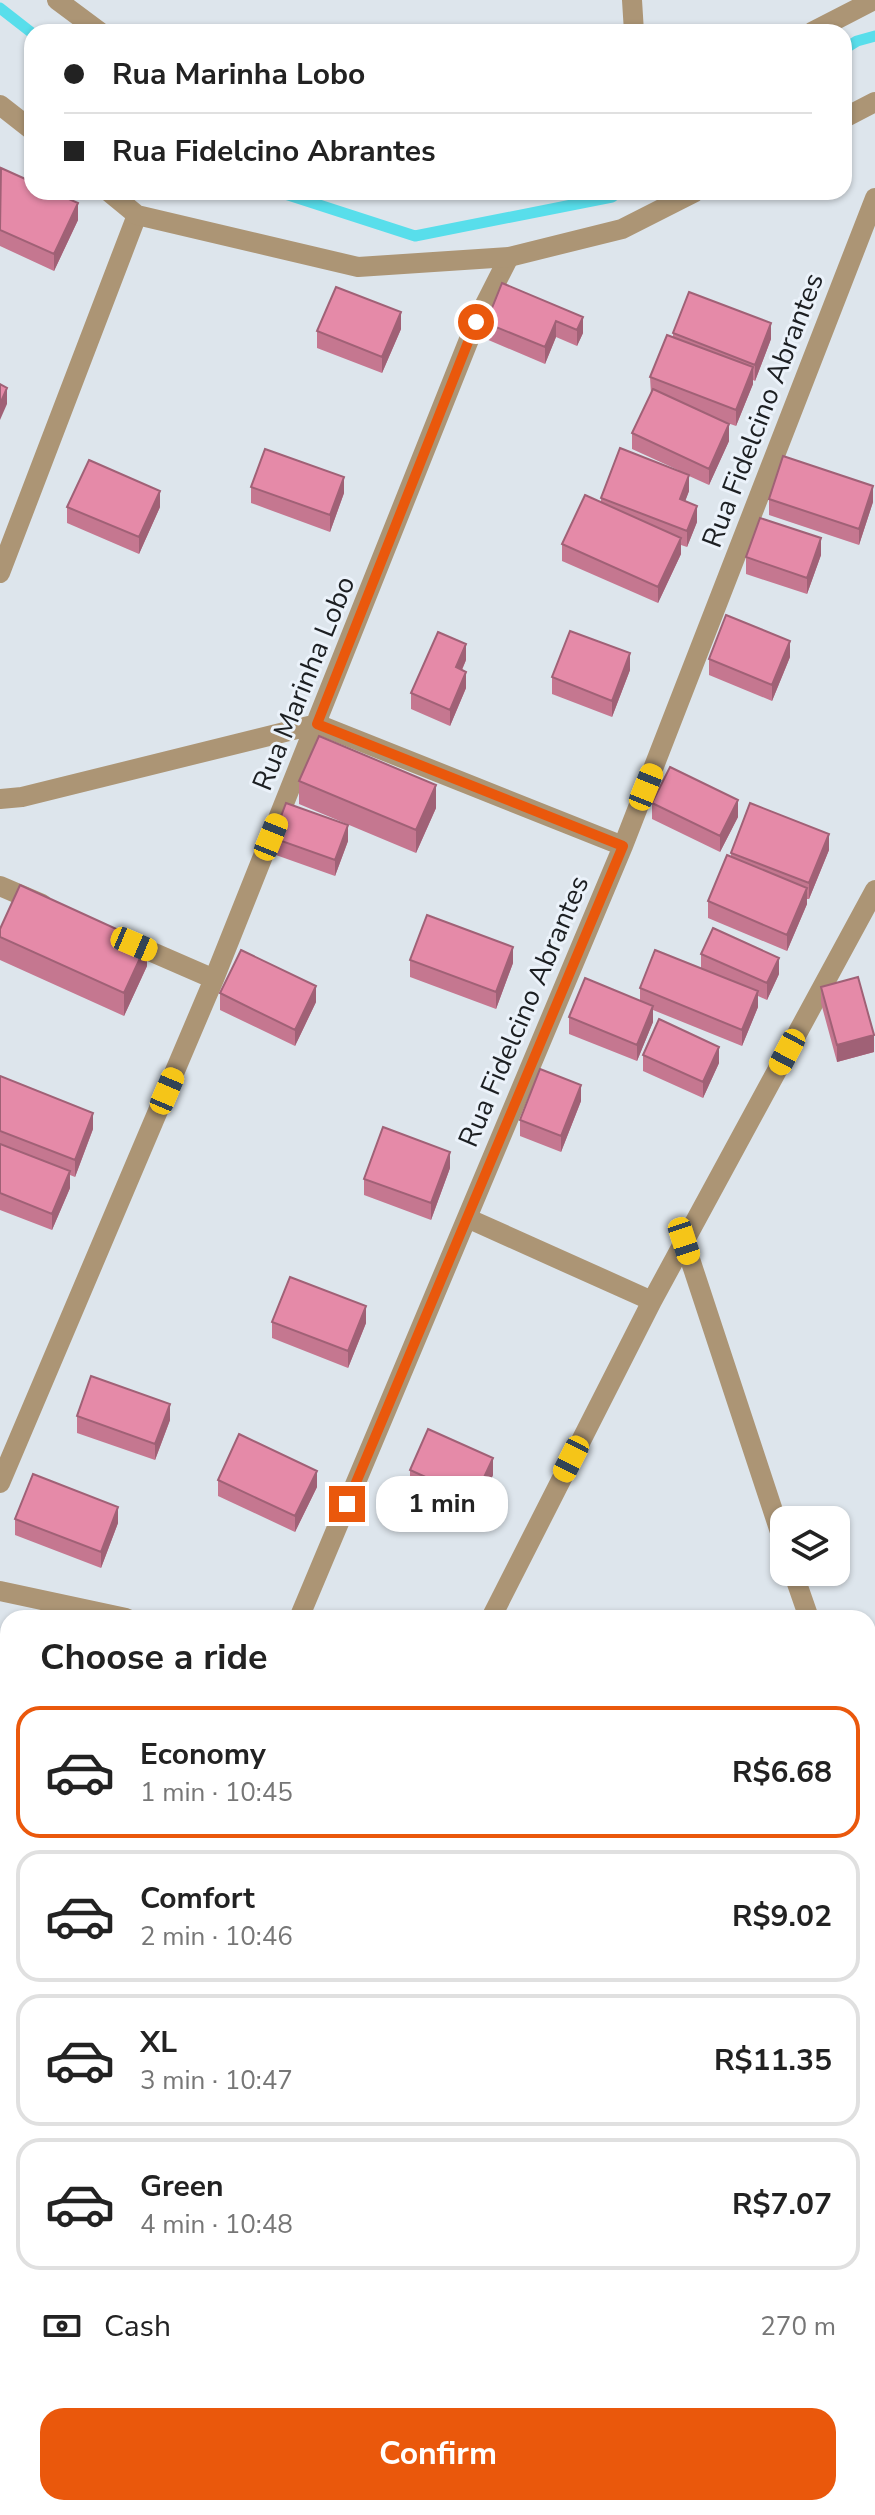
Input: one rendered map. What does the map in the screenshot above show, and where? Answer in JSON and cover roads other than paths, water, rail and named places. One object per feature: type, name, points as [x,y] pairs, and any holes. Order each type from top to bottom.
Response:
[{"type":"street","points":[[57,0],[89,24]]},
{"type":"street","points":[[632,0],[634,24]]},
{"type":"street","points":[[828,24],[874,0]]},
{"type":"street","points":[[852,114],[875,102]]},
{"type":"street","points":[[0,105],[24,124]]},
{"type":"street","name":"Rua Fidelcino Abrantes","points":[[302,1610],[623,846],[875,198]]},
{"type":"street","points":[[119,200],[137,215],[358,267],[509,257],[622,229],[679,200]]},
{"type":"street","points":[[0,573],[137,215]]},
{"type":"street","name":"Rua Marinha Lobo","points":[[0,1483],[214,979],[476,322],[509,257]]},
{"type":"street","points":[[0,799],[22,797],[317,724],[623,846]]},
{"type":"street","points":[[0,886],[57,911]]},
{"type":"street","points":[[495,1610],[652,1301],[875,890]]},
{"type":"street","points":[[100,929],[214,979]]},
{"type":"street","points":[[467,1218],[652,1301]]},
{"type":"street","points":[[684,1241],[771,1506]]},
{"type":"street","points":[[798,1586],[806,1610]]},
{"type":"street","points":[[0,1591],[89,1610]]},
{"type":"waterway","points":[[0,8],[24,27]]},
{"type":"waterway","points":[[852,44],[875,36]]},
{"type":"waterway","points":[[304,200],[415,236],[597,200]]}]
